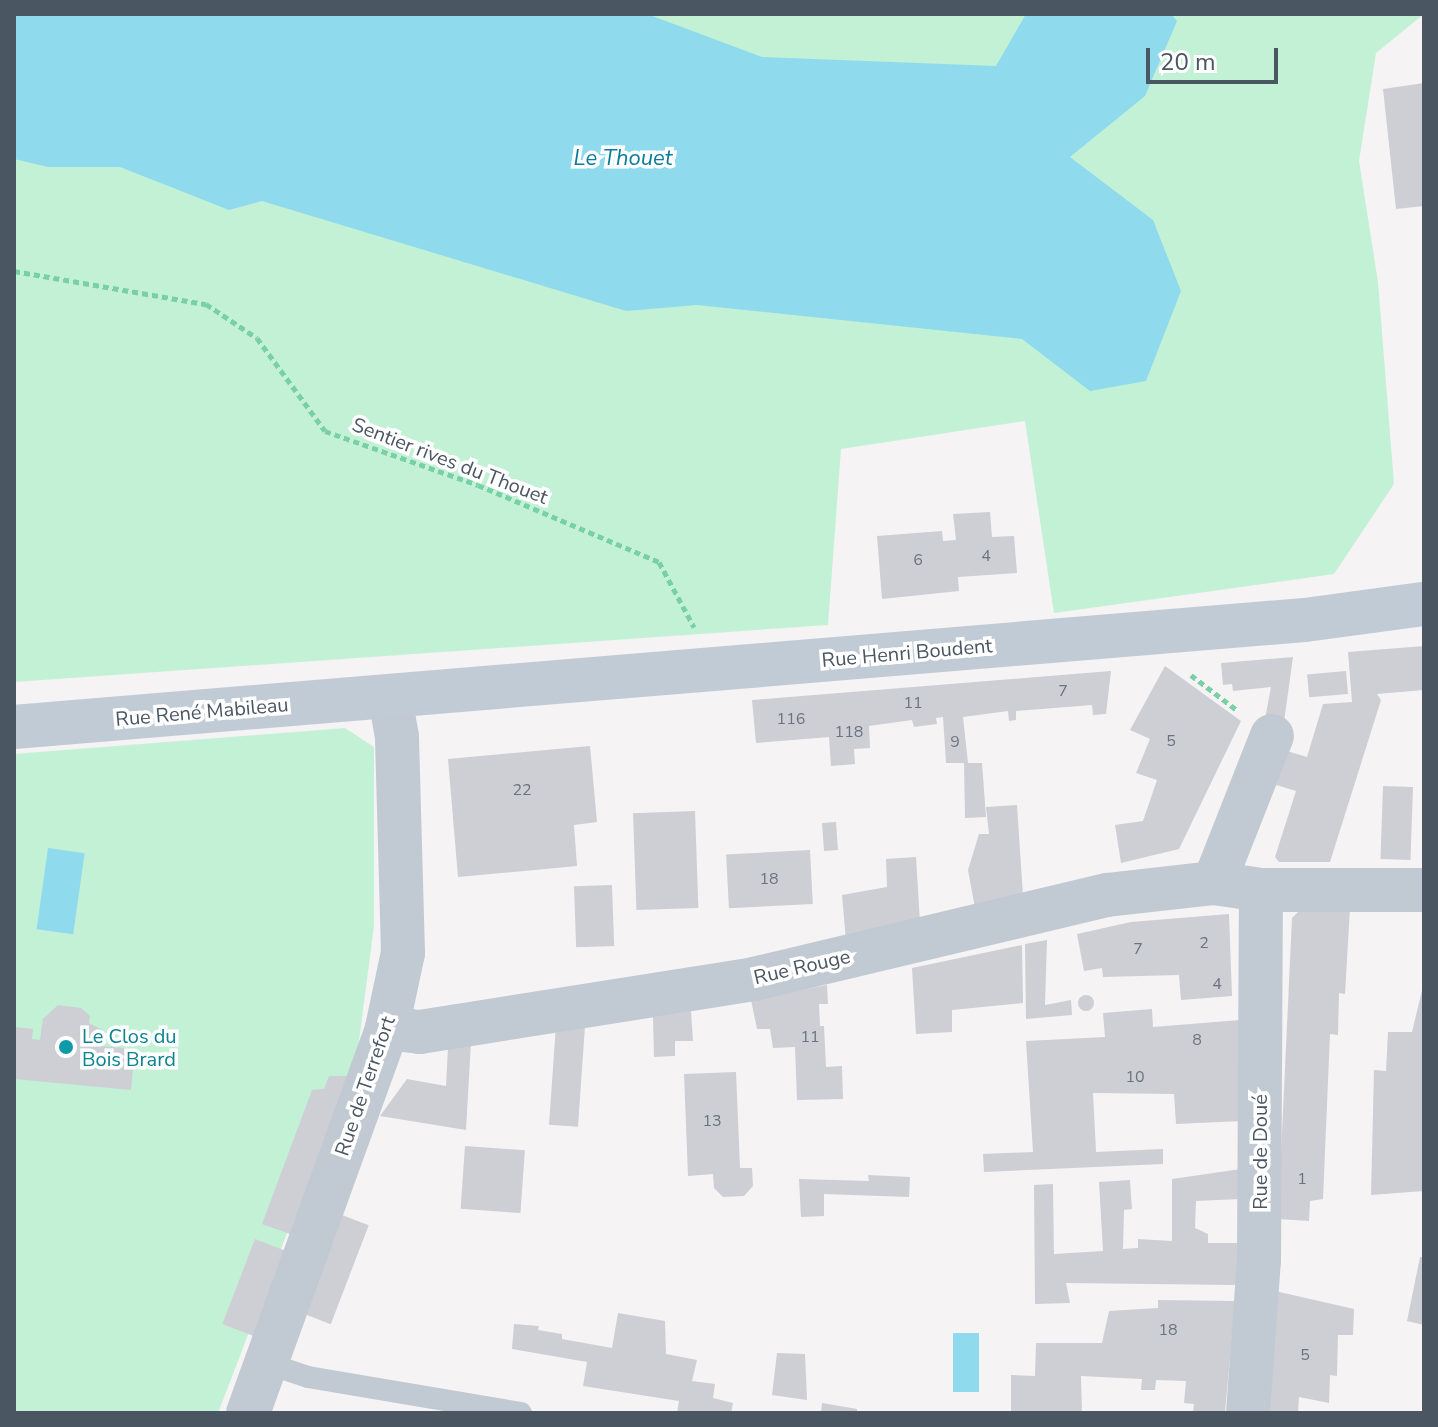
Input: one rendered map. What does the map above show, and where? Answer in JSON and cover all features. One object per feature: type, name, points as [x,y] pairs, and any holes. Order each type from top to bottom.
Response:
[{"type":"main road","name":"Rue Henri Boudent","points":[[390,697],[1164,631],[1424,604]]},
{"type":"main road","name":"Rue René Mabileau","points":[[14,727],[390,697]]},
{"type":"street","name":"Rue de Terrefort","points":[[248,1413],[387,1028],[403,953],[397,737],[390,697]]},
{"type":"street","points":[[1214,883],[1272,736]]},
{"type":"street","name":"Rue Rouge","points":[[387,1028],[420,1032],[754,979],[1107,895],[1214,883],[1261,890],[1424,890]]},
{"type":"street","name":"Rue de Doué","points":[[1248,1413],[1259,1261],[1261,890]]},
{"type":"lane","points":[[266,1363],[308,1377],[521,1413]]},
{"type":"path","name":"Sentier rives du Thouet","points":[[14,271],[206,304],[257,338],[325,431],[478,485],[659,562],[718,670]]},
{"type":"path","points":[[1164,631],[1179,666],[1272,736]]},
{"type":"green space","points":[[14,14],[1424,14],[1376,53],[1359,161],[1378,282],[1394,484],[1334,574],[1054,613],[1025,421],[841,449],[828,625],[14,682]]},
{"type":"green space","points":[[345,728],[374,747],[374,926],[358,1048],[218,1413],[14,1413],[14,754]]},
{"type":"water","name":"Le Thouet","points":[[14,14],[647,14],[762,57],[996,66],[1026,14],[1171,14],[1177,21],[1145,96],[1070,157],[1153,220],[1181,291],[1146,381],[1090,391],[1022,339],[697,305],[626,311],[262,201],[229,210],[120,167],[48,167],[14,159]]},
{"type":"water","points":[[48,848],[85,853],[73,934],[37,929]]},
{"type":"water","points":[[953,1333],[979,1333],[979,1392],[953,1392]]},
{"type":"building","points":[[1424,83],[1424,206],[1396,209],[1383,89]]},
{"type":"building","points":[[990,512],[992,537],[1014,536],[1017,573],[958,577],[959,591],[882,599],[877,536],[942,531],[943,541],[956,540],[953,514]]},
{"type":"building","points":[[1424,646],[1424,690],[1377,694],[1381,700],[1330,862],[1279,862],[1275,857],[1296,791],[1276,785],[1287,751],[1307,757],[1323,704],[1352,702],[1348,652]]},
{"type":"building","points":[[1293,657],[1284,722],[1265,719],[1271,687],[1233,691],[1232,684],[1223,685],[1221,663]]},
{"type":"building","points":[[1165,666],[1241,721],[1179,849],[1121,863],[1115,825],[1143,821],[1157,780],[1136,773],[1150,739],[1130,730]]},
{"type":"building","points":[[1111,671],[1106,714],[1093,715],[1092,705],[1016,711],[1016,720],[1009,721],[1008,711],[963,717],[968,763],[982,763],[986,817],[965,818],[964,763],[946,763],[943,717],[936,718],[937,724],[914,727],[912,720],[869,726],[870,748],[854,749],[855,764],[831,766],[829,737],[756,743],[752,700]]},
{"type":"building","points":[[1346,671],[1348,694],[1309,697],[1307,674]]},
{"type":"building","points":[[590,746],[597,822],[574,825],[577,866],[458,877],[448,759]]},
{"type":"building","points":[[1383,786],[1413,787],[1410,860],[1380,859]]},
{"type":"building","points":[[1017,805],[1023,896],[975,908],[968,870],[979,834],[989,834],[986,807]]},
{"type":"building","points":[[695,811],[698,908],[636,910],[633,813]]},
{"type":"building","points":[[836,822],[838,850],[824,851],[822,823]]},
{"type":"building","points":[[810,850],[813,904],[729,908],[726,854]]},
{"type":"building","points":[[916,857],[920,923],[846,941],[842,895],[887,887],[886,859]]},
{"type":"building","points":[[612,885],[614,946],[576,947],[574,886]]},
{"type":"building","points":[[1306,904],[1350,908],[1345,994],[1339,993],[1338,1035],[1330,1034],[1323,1199],[1310,1201],[1309,1221],[1278,1219],[1292,918]]},
{"type":"building","points":[[1229,914],[1232,996],[1181,1000],[1179,975],[1103,977],[1102,968],[1084,971],[1077,934],[1131,922]]},
{"type":"building","points":[[1047,940],[1045,1005],[1071,1000],[1072,1015],[1026,1019],[1025,944]]},
{"type":"building","points":[[1022,945],[1023,1003],[952,1010],[952,1032],[916,1034],[912,968]]},
{"type":"building","points":[[827,985],[828,1004],[819,1004],[820,1026],[824,1026],[826,1067],[842,1066],[843,1099],[797,1100],[795,1047],[773,1048],[770,1029],[757,1029],[751,1000]]},
{"type":"building","points":[[1423,986],[1424,1191],[1371,1195],[1374,1070],[1386,1071],[1388,1032],[1412,1032]]},
{"type":"building","points":[[1086,995],[1094,1003],[1086,1011],[1078,1003]]},
{"type":"building","name":"Le Clos du Bois Brard","points":[[58,1005],[81,1008],[90,1016],[89,1023],[103,1030],[102,1046],[135,1049],[131,1090],[14,1079],[14,1027],[33,1029],[32,1039],[40,1040],[43,1019]]},
{"type":"building","points":[[1152,1009],[1153,1027],[1240,1020],[1242,1121],[1176,1124],[1174,1094],[1093,1093],[1096,1152],[1163,1149],[1163,1164],[984,1172],[983,1154],[1033,1152],[1026,1041],[1105,1037],[1103,1013]]},
{"type":"building","points":[[691,1011],[693,1041],[675,1041],[675,1056],[654,1057],[653,1017]]},
{"type":"building","points":[[556,1024],[585,1026],[578,1127],[549,1125]]},
{"type":"building","points":[[471,1042],[466,1130],[380,1116],[407,1079],[446,1086],[448,1047]]},
{"type":"building","points":[[736,1072],[740,1168],[752,1168],[753,1186],[744,1196],[723,1197],[714,1188],[713,1174],[688,1176],[684,1074]]},
{"type":"building","points":[[329,1076],[354,1076],[293,1235],[262,1224],[312,1090],[324,1089]]},
{"type":"building","points":[[465,1146],[525,1150],[520,1213],[461,1209]]},
{"type":"building","points":[[1241,1169],[1240,1199],[1196,1201],[1195,1228],[1208,1234],[1208,1243],[1239,1243],[1236,1285],[1066,1283],[1070,1303],[1035,1304],[1034,1185],[1053,1184],[1054,1254],[1103,1251],[1099,1182],[1130,1180],[1132,1209],[1124,1210],[1123,1249],[1138,1248],[1138,1239],[1172,1241],[1172,1179]]},
{"type":"building","points":[[868,1175],[910,1177],[909,1197],[824,1194],[824,1216],[801,1217],[799,1179],[869,1181]]},
{"type":"building","points":[[337,1213],[369,1225],[331,1324],[299,1312]]},
{"type":"building","points":[[255,1239],[287,1251],[254,1336],[222,1324]]},
{"type":"building","points":[[1420,1257],[1424,1257],[1424,1325],[1407,1321]]},
{"type":"building","points":[[1275,1291],[1354,1309],[1353,1335],[1338,1335],[1337,1376],[1330,1375],[1329,1403],[1299,1397],[1298,1413],[1269,1413]]},
{"type":"building","points":[[1158,1300],[1235,1301],[1225,1413],[1193,1413],[1194,1404],[1184,1403],[1186,1381],[1156,1380],[1155,1390],[1141,1390],[1142,1379],[1081,1376],[1082,1413],[1011,1413],[1011,1375],[1035,1376],[1036,1343],[1102,1343],[1109,1311],[1158,1308]]},
{"type":"building","points":[[618,1313],[665,1321],[666,1354],[697,1360],[692,1381],[715,1384],[713,1398],[733,1403],[731,1413],[677,1413],[679,1401],[583,1386],[587,1362],[512,1349],[514,1324],[539,1326],[538,1330],[562,1334],[562,1339],[612,1348]]},
{"type":"building","points":[[777,1353],[805,1354],[807,1400],[772,1395]]},
{"type":"building","points":[[822,1403],[857,1409],[857,1413],[821,1413]]},
{"type":"place","name":"Le Clos du Bois Brard","points":[[66,1047]]}]
